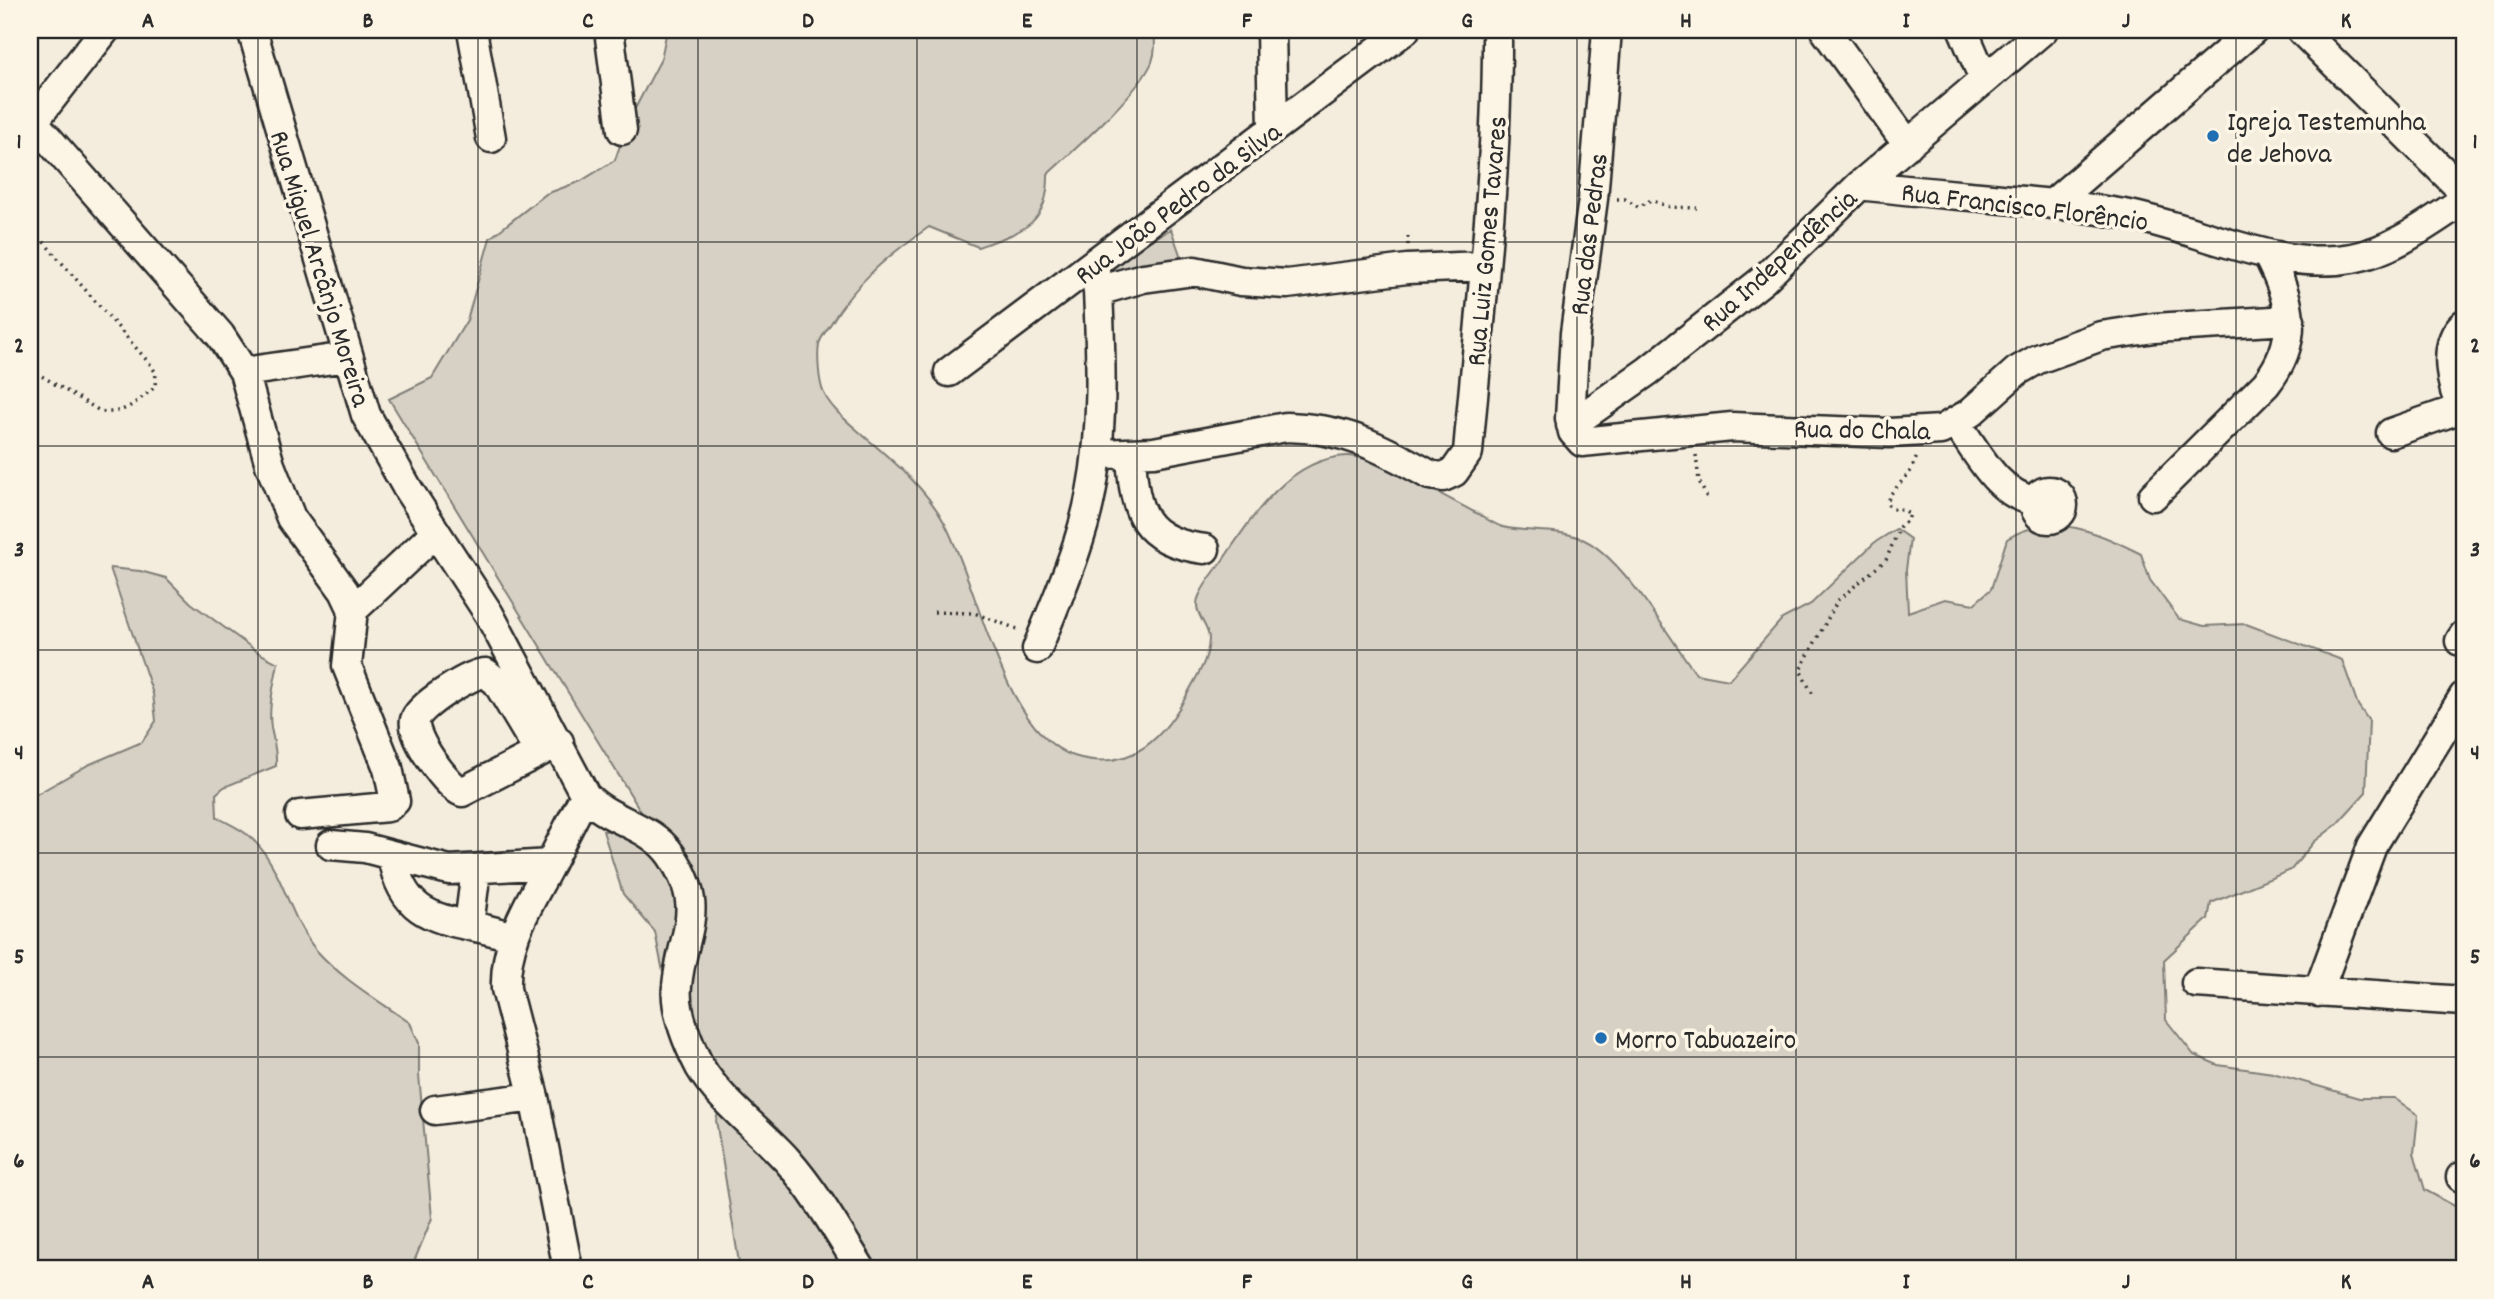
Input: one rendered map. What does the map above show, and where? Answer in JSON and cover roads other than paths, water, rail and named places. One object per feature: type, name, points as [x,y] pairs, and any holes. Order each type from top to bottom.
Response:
[{"type":"street","points":[[105,30],[32,120],[203,313],[244,372],[270,465],[292,518],[299,533],[344,591],[353,610],[348,666],[388,768],[395,801],[388,807],[300,815]]},
{"type":"street","name":"Rua Miguel Arcânjo Moreira","points":[[252,30],[366,415],[435,533],[489,614],[549,747],[594,802]]},
{"type":"street","points":[[472,30],[491,138]]},
{"type":"street","points":[[608,30],[622,130]]},
{"type":"street","points":[[1271,30],[1273,129]]},
{"type":"street","name":"Rua João Pedro da Silva","points":[[948,372],[1096,278],[1273,129],[1405,30]]},
{"type":"street","name":"Rua Luiz Gomes Tavares","points":[[1143,454],[1286,427],[1306,427],[1354,436],[1430,475],[1443,478],[1462,464],[1468,452],[1484,266],[1497,83],[1497,30]]},
{"type":"street","name":"Rua das Pedras","points":[[1574,431],[1575,333],[1594,199],[1607,30]]},
{"type":"street","points":[[1825,30],[1908,145]]},
{"type":"street","points":[[1963,30],[1984,79]]},
{"type":"street","name":"Rua Independência","points":[[1574,431],[1763,279],[1860,185],[2043,30]]},
{"type":"street","points":[[2052,204],[2253,30]]},
{"type":"street","points":[[2301,30],[2464,192]]},
{"type":"street","name":"Rua Francisco Florêncio","points":[[1860,185],[2052,204],[2173,225],[2267,254],[2349,258],[2376,252],[2396,243],[2464,200]]},
{"type":"street","points":[[2153,496],[2273,376],[2288,349],[2290,320],[2283,285],[2267,254]]},
{"type":"street","points":[[1039,645],[1081,535],[1098,454],[1101,364],[1096,278],[1143,278],[1194,271],[1241,281],[1287,284],[1407,269],[1484,266]]},
{"type":"street","name":"Rua do Chala","points":[[1574,431],[1590,444],[1732,427],[1889,433],[1948,427],[2017,371],[2038,359],[2101,336],[2154,328],[2290,320]]},
{"type":"street","points":[[2391,433],[2463,410],[2452,376],[2450,354],[2452,340],[2464,324]]},
{"type":"street","points":[[244,372],[347,357]]},
{"type":"street","points":[[1948,427],[1999,481],[2022,499],[2035,501]]},
{"type":"street","points":[[1098,454],[1143,454],[1138,502],[1152,531],[1167,542],[1205,549]]},
{"type":"street","points":[[353,610],[435,533]]},
{"type":"street","points":[[486,673],[497,682],[549,747],[462,792],[445,780],[416,730],[415,721],[421,709],[471,674],[486,673]]},
{"type":"street","points":[[2318,992],[2372,846],[2464,696]]},
{"type":"street","points":[[568,1269],[534,1097],[506,989],[506,973],[512,937],[550,863],[594,802],[654,838],[680,870],[692,908],[692,918],[681,962],[677,1001],[700,1066],[720,1093],[766,1138],[816,1196],[861,1269]]},
{"type":"street","points":[[331,845],[365,848],[449,870],[550,863]]},
{"type":"street","points":[[392,856],[397,881],[404,895],[415,905],[437,917],[512,937]]},
{"type":"street","points":[[469,925],[476,870]]},
{"type":"street","points":[[2196,982],[2464,1002]]},
{"type":"street","points":[[435,1110],[534,1097]]},
{"type":"place","name":"Igreja Testemunha de Jehova","points":[[2213,136]]},
{"type":"place","name":"Morro Tabuazeiro","points":[[1601,1038]]}]
